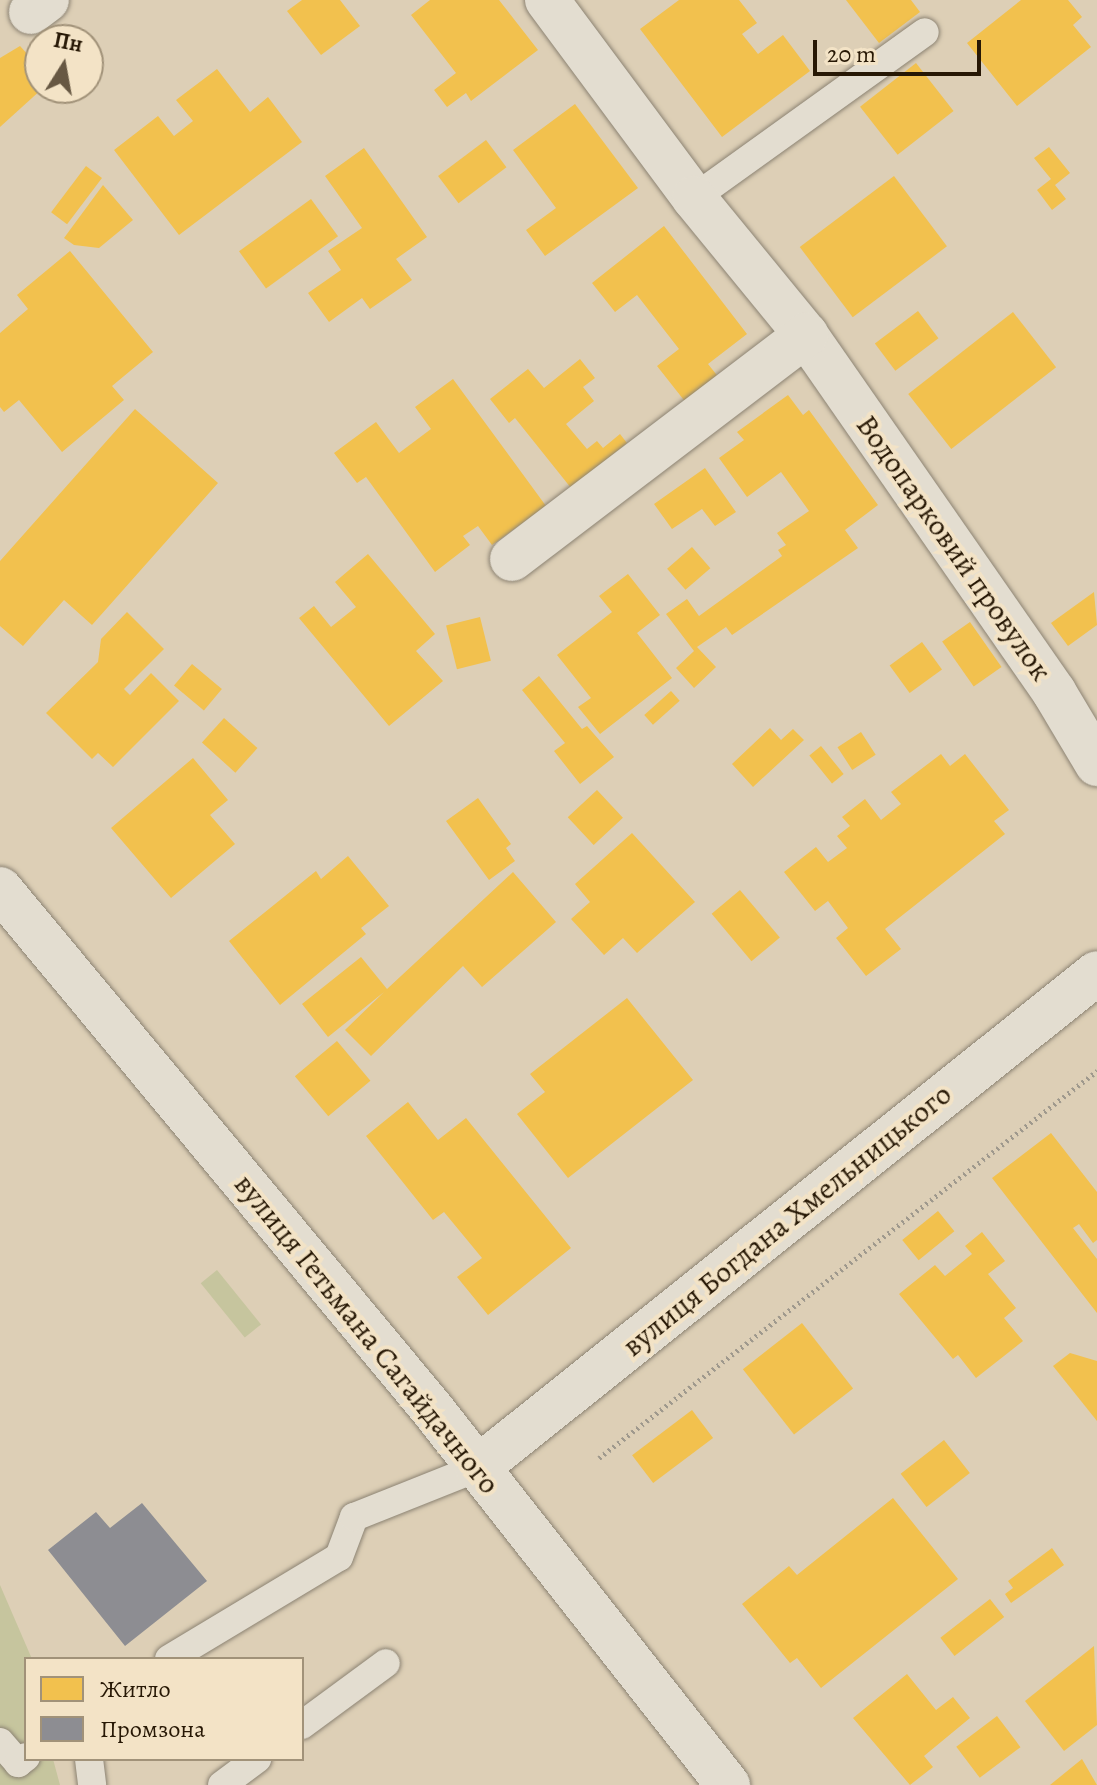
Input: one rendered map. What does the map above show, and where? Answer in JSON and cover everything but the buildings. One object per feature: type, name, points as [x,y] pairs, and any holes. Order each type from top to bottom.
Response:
[{"type":"street","name":"Водопарковий провулок","points":[[547,0],[694,198],[806,335],[1054,692],[1097,764]]},
{"type":"street","points":[[512,559],[806,335]]},
{"type":"street","name":"вулиця Гетьмана Сагайдачного","points":[[0,889],[477,1468],[728,1785]]},
{"type":"street","name":"вулиця Богдана Хмельницького","points":[[477,1468],[1097,973]]},
{"type":"lane","points":[[694,198],[925,32]]},
{"type":"lane","points":[[172,1657],[339,1557],[354,1517],[477,1468]]},
{"type":"lane","points":[[304,1724],[386,1663]]},
{"type":"lane","points":[[0,1742],[18,1763],[24,1758]]},
{"type":"lane","points":[[89,1761],[92,1785]]},
{"type":"lane","points":[[222,1785],[254,1761]]},
{"type":"path","points":[[599,1458],[1097,1071]]},
{"type":"green space","points":[[217,1270],[261,1324],[245,1338],[201,1283]]},
{"type":"green space","points":[[0,1585],[31,1657],[24,1657],[24,1761],[54,1761],[60,1785],[0,1785]]}]
